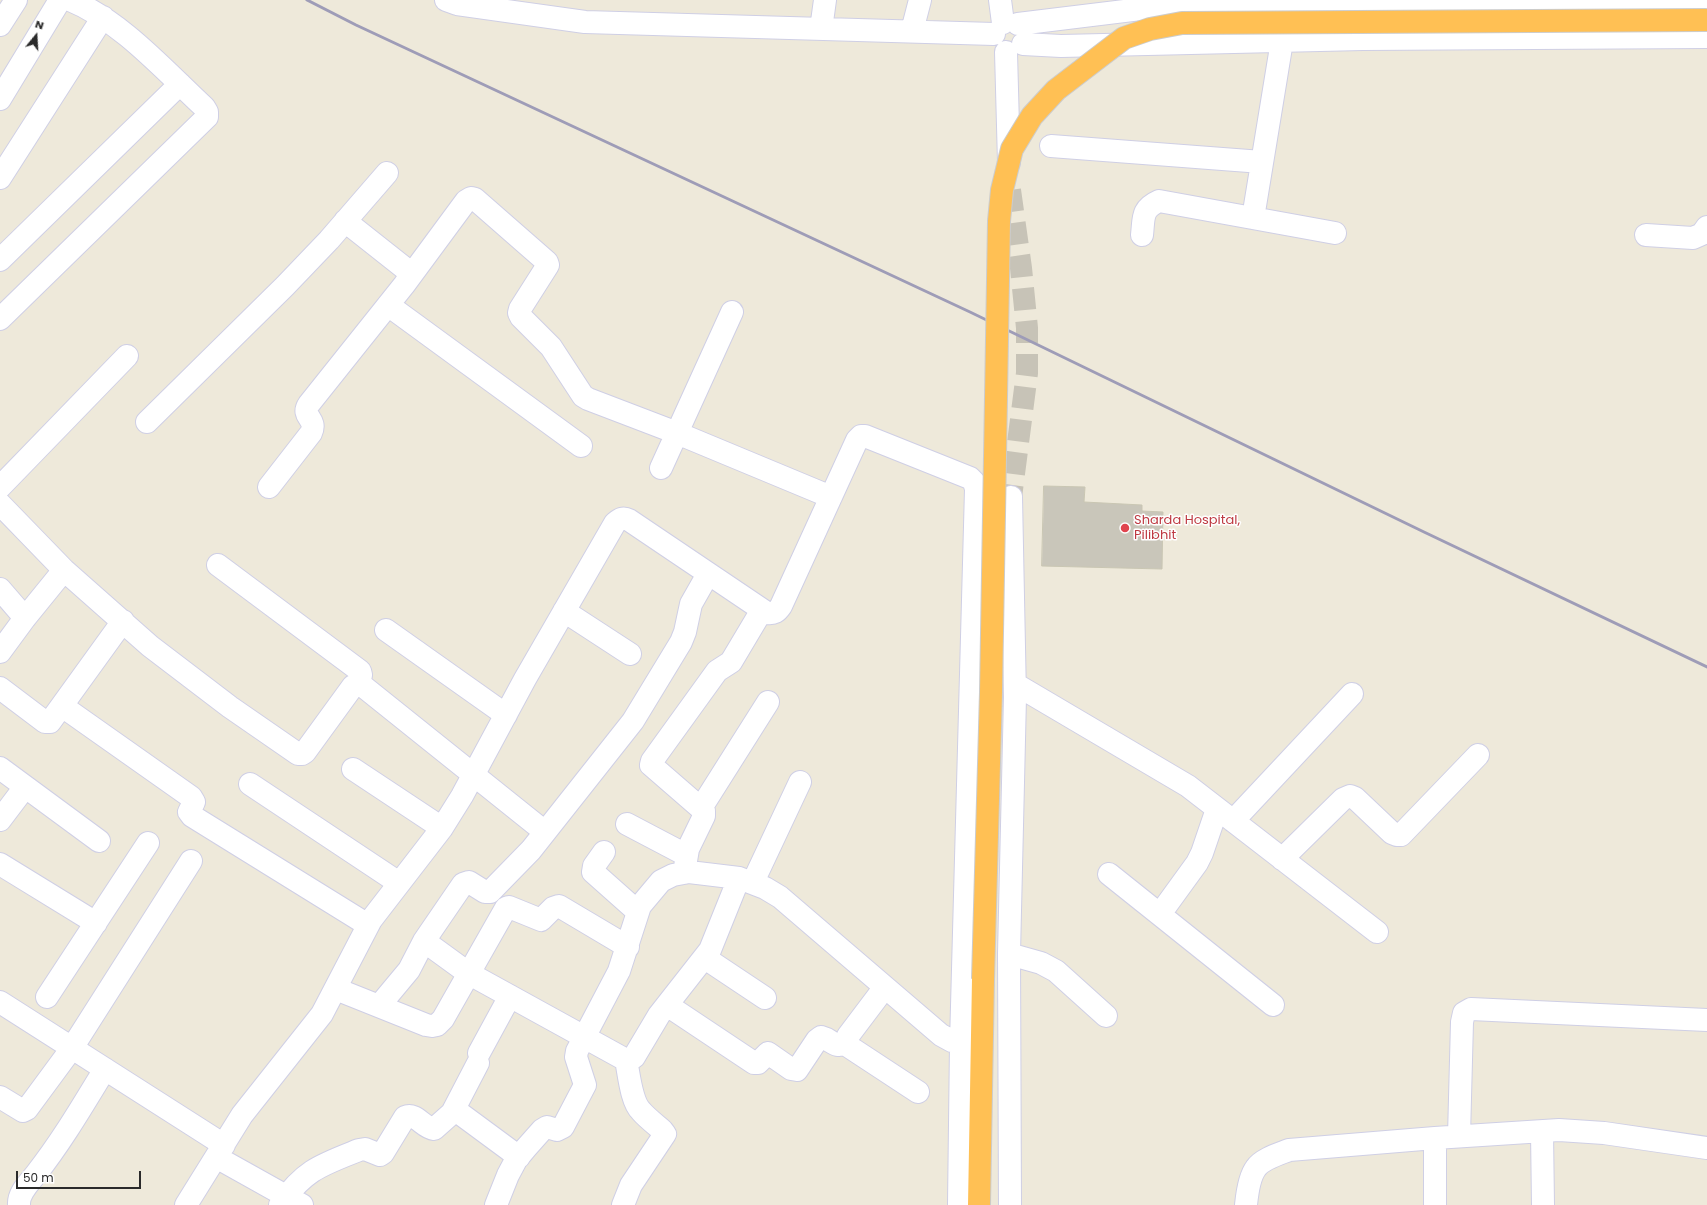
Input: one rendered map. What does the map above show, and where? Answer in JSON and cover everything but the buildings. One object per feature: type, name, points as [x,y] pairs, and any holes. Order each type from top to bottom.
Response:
[{"type":"highway","points":[[979,1205],[983,979],[991,692],[999,221],[1002,190],[1012,149],[1032,116],[1056,90],[1124,38],[1150,29],[1182,23],[1707,20]]},
{"type":"street","points":[[0,25],[16,0]]},
{"type":"street","points":[[0,99],[60,0]]},
{"type":"street","points":[[0,319],[207,117],[207,112],[204,107],[118,28],[104,17],[70,0]]},
{"type":"street","points":[[446,0],[457,4],[509,6],[585,22],[1009,35],[1061,46],[1363,39],[1707,37]]},
{"type":"street","points":[[821,29],[825,0]]},
{"type":"street","points":[[912,31],[920,0]]},
{"type":"street","points":[[1000,0],[1009,35],[1010,190]]},
{"type":"street","points":[[1009,35],[1165,6],[1707,2]]},
{"type":"street","points":[[0,178],[104,17]]},
{"type":"street","points":[[1253,218],[1282,41]]},
{"type":"street","points":[[0,260],[180,84]]},
{"type":"street","points":[[1051,146],[1262,162]]},
{"type":"street","points":[[147,422],[285,286],[387,173]]},
{"type":"street","points":[[269,487],[314,428],[306,413],[306,409],[412,274],[466,201],[471,198],[475,199],[547,262],[548,265],[520,309],[519,313],[521,317],[551,347],[583,396],[831,497]]},
{"type":"street","points":[[1142,235],[1145,212],[1150,205],[1159,201],[1335,233]]},
{"type":"street","points":[[345,221],[412,274]]},
{"type":"street","points":[[1646,235],[1693,238],[1702,234],[1707,227]]},
{"type":"street","points":[[388,305],[581,446]]},
{"type":"street","points":[[661,468],[732,312]]},
{"type":"street","points":[[0,487],[127,356]]},
{"type":"street","points":[[186,1205],[242,1115],[315,1025],[329,1004],[368,925],[442,828],[462,796],[564,611],[615,524],[624,518],[629,520],[762,610],[767,613],[777,612],[858,440],[861,436],[865,436],[970,478],[974,482],[976,489],[959,1205]]},
{"type":"street","points":[[1010,1205],[1009,954],[1015,684],[1011,497]]},
{"type":"street","points":[[0,504],[64,570],[150,646],[230,707],[298,754],[302,754],[353,686],[359,683],[361,675],[360,671],[218,565]]},
{"type":"street","points":[[0,652],[25,618],[64,570]]},
{"type":"street","points":[[379,1006],[409,970],[424,941],[463,884],[469,882],[485,892],[490,892],[523,859],[632,721],[681,642],[686,632],[691,604],[708,574]]},
{"type":"street","points":[[0,589],[25,618]]},
{"type":"street","points":[[496,1205],[508,1175],[519,1157],[542,1130],[547,1127],[561,1130],[567,1121],[585,1085],[576,1057],[577,1051],[619,971],[640,906],[661,881],[673,875],[685,864],[704,816],[704,812],[701,808],[651,765],[652,761],[717,671],[731,662],[762,610]]},
{"type":"street","points":[[564,611],[630,654]]},
{"type":"street","points":[[3,696],[45,722],[50,722],[122,622]]},
{"type":"street","points":[[386,630],[506,715]]},
{"type":"street","points":[[359,683],[545,832]]},
{"type":"street","points":[[1015,684],[1172,776],[1377,932]]},
{"type":"street","points":[[1160,914],[1197,863],[1225,815],[1352,694]]},
{"type":"street","points":[[701,808],[768,702]]},
{"type":"street","points":[[62,706],[191,797],[194,802],[189,812],[192,816],[368,925]]},
{"type":"street","points":[[1282,859],[1343,798],[1350,796],[1355,798],[1392,833],[1401,835],[1478,755]]},
{"type":"street","points":[[0,768],[100,840]]},
{"type":"street","points":[[353,769],[442,828]]},
{"type":"street","points":[[424,941],[468,973],[626,1060],[630,1060],[634,1057],[649,1031],[667,1005],[705,958],[800,782]]},
{"type":"street","points":[[250,784],[399,883]]},
{"type":"street","points":[[0,820],[25,787]]},
{"type":"street","points":[[627,824],[685,864],[689,872],[746,880],[780,897],[946,1038],[962,1043]]},
{"type":"street","points":[[48,996],[148,843]]},
{"type":"street","points":[[604,852],[594,866],[593,872],[638,912]]},
{"type":"street","points":[[0,1097],[23,1111],[27,1109],[72,1048],[191,861]]},
{"type":"street","points":[[0,864],[96,923]]},
{"type":"street","points":[[1109,874],[1273,1005]]},
{"type":"street","points":[[336,989],[426,1025],[437,1025],[444,1018],[506,908],[509,907],[541,920],[553,908],[559,906],[628,947]]},
{"type":"street","points":[[1009,954],[1041,963],[1056,971],[1106,1016]]},
{"type":"street","points":[[705,958],[765,998]]},
{"type":"street","points":[[885,987],[848,1036],[847,1043],[852,1049],[918,1092]]},
{"type":"street","points":[[0,1002],[105,1069],[289,1202],[303,1177],[321,1166],[359,1150],[365,1150],[380,1155],[383,1153],[406,1117],[412,1116],[428,1128],[434,1129],[452,1113],[510,996]]},
{"type":"street","points":[[667,1005],[754,1063],[758,1063],[768,1053],[791,1069],[797,1070],[817,1040],[821,1037],[841,1046],[847,1043]]},
{"type":"street","points":[[1459,1136],[1462,1022],[1464,1013],[1471,1009],[1707,1020]]},
{"type":"street","points":[[623,1205],[631,1185],[665,1134],[640,1111],[634,1097],[626,1060]]},
{"type":"street","points":[[19,1205],[18,1200],[22,1192],[50,1156],[105,1069]]},
{"type":"street","points":[[452,1113],[458,1112],[519,1157]]},
{"type":"street","points":[[1246,1205],[1247,1191],[1256,1168],[1272,1156],[1289,1150],[1459,1136],[1559,1130],[1596,1132],[1707,1148]]},
{"type":"street","points":[[1542,1132],[1543,1205]]},
{"type":"street","points":[[1434,1205],[1435,1138]]},
{"type":"tunnel","points":[[1010,190],[1021,268],[1027,328],[1027,373],[1011,497]]},
{"type":"railway","points":[[307,0],[356,25],[970,312],[1707,667]]},
{"type":"place","name":"Sharda Hospital, Pilibhit","points":[[1125,528]]}]
